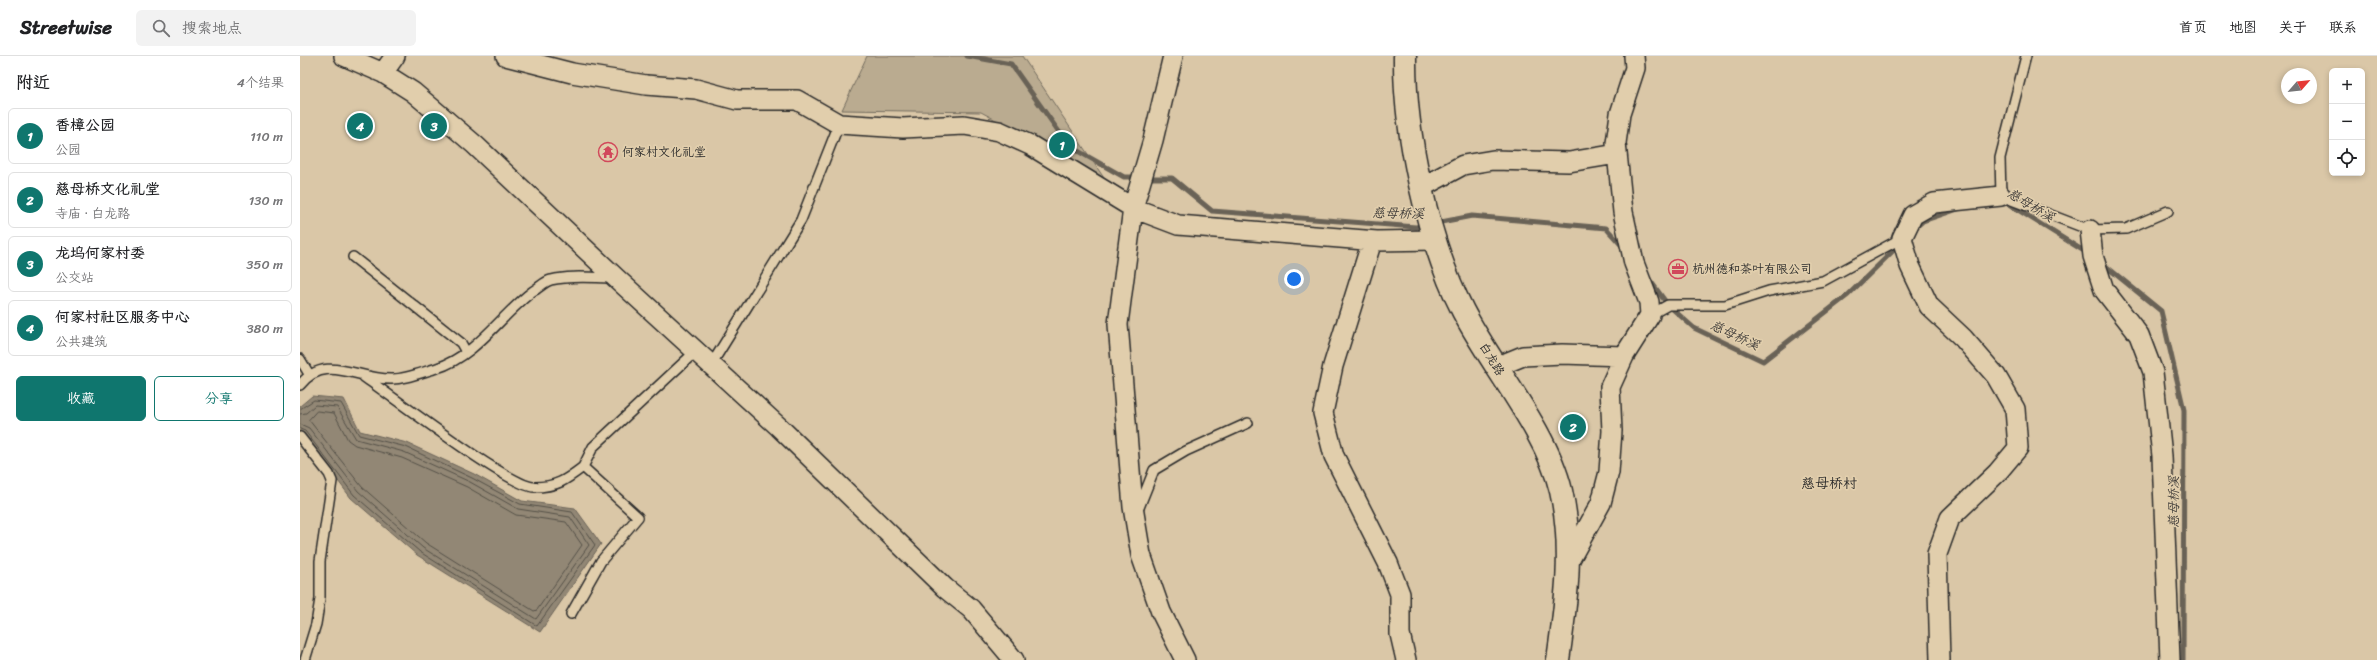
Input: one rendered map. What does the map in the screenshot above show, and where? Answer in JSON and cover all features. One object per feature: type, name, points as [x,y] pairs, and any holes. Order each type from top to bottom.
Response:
[{"type":"street","points":[[344,56],[383,73],[413,92],[475,145],[616,278],[779,427],[945,588],[971,609],[1014,660]]},
{"type":"street","points":[[383,73],[395,56]]},
{"type":"street","points":[[506,56],[572,73],[646,85],[696,89],[737,100],[797,100],[839,124],[903,128],[964,125],[999,130],[1030,145],[1133,208],[1178,225],[1372,241],[1435,240]]},
{"type":"street","points":[[1174,56],[1153,140],[1133,208],[1118,324],[1135,519],[1140,555],[1161,612],[1186,660]]},
{"type":"street","name":"白龙路","points":[[1405,56],[1405,82],[1422,187],[1435,240],[1462,310],[1542,441],[1561,490],[1569,543],[1567,599],[1558,660]]},
{"type":"street","points":[[1568,562],[1603,495],[1609,472],[1611,437],[1610,387],[1624,356],[1650,315],[1649,302],[1634,263],[1623,212],[1616,144],[1620,114],[1635,68],[1634,56]]},
{"type":"street","points":[[1422,187],[1463,165],[1493,160],[1569,162],[1617,154]]},
{"type":"street","points":[[1940,660],[1937,554],[1950,518],[1997,472],[2018,448],[2015,409],[1996,376],[1963,338],[1929,306],[1910,266],[1902,238],[1912,215],[1934,203],[2001,196]]},
{"type":"street","points":[[2090,230],[2093,256],[2104,290],[2139,336],[2153,372],[2162,456],[2170,660]]},
{"type":"street","points":[[1372,241],[1333,366],[1323,413],[1334,456],[1388,563],[1400,594],[1400,634],[1406,660]]},
{"type":"street","points":[[1496,367],[1523,356],[1562,354],[1624,356]]},
{"type":"lane","points":[[2026,56],[2000,158],[2001,196],[2090,230],[2126,229],[2168,211]]},
{"type":"lane","points":[[711,365],[801,220],[839,124]]},
{"type":"lane","points":[[1650,315],[1668,305],[1725,304],[1769,291],[1823,281],[1902,238]]},
{"type":"lane","points":[[353,257],[461,343],[466,352]]},
{"type":"lane","points":[[300,385],[309,374],[334,367],[363,376],[393,379],[439,367],[466,352],[523,299],[549,280],[573,277],[616,278]]},
{"type":"lane","points":[[363,376],[503,475],[533,488],[559,485],[583,467],[593,447],[696,351]]},
{"type":"lane","points":[[300,359],[309,374]]},
{"type":"lane","points":[[1135,519],[1154,470],[1186,451],[1248,423]]},
{"type":"lane","points":[[300,437],[329,474],[332,482],[320,561],[320,599],[316,624],[305,660]]},
{"type":"lane","points":[[571,614],[601,561],[638,517],[583,467]]},
{"type":"shaded area","points":[[867,56],[1022,56],[1104,178],[981,112],[842,110]]},
{"type":"water","points":[[312,396],[344,399],[360,431],[407,443],[474,474],[522,501],[575,508],[601,544],[540,632],[417,555],[351,498],[300,431],[300,406]]},
{"type":"waterway","name":"慈母桥溪","points":[[967,56],[1011,64],[1069,146],[1124,177],[1138,177]]},
{"type":"waterway","name":"慈母桥溪","points":[[1146,178],[1172,178],[1212,211],[1416,227],[1426,225]]},
{"type":"waterway","name":"慈母桥溪","points":[[2002,200],[2087,253]]},
{"type":"waterway","name":"慈母桥溪","points":[[1914,229],[1923,221],[1961,208]]},
{"type":"waterway","name":"慈母桥溪","points":[[1436,223],[1472,216],[1606,228],[1624,248]]},
{"type":"waterway","name":"慈母桥溪","points":[[1649,279],[1668,305],[1694,328],[1763,361],[1848,295],[1899,245]]},
{"type":"waterway","name":"慈母桥溪","points":[[2102,263],[2161,311],[2184,410],[2183,660]]},
{"type":"place","name":"何家村社区服务中心","points":[[360,126]]},
{"type":"place","name":"龙坞何家村委","points":[[434,126]]},
{"type":"place","name":"香樟公园","points":[[1062,145]]},
{"type":"place","name":"何家村文化礼堂","points":[[608,152]]},
{"type":"place","name":"杭州德和茶叶有限公司","points":[[1678,269]]},
{"type":"place","name":"慈母桥文化礼堂","points":[[1573,427]]},
{"type":"district","name":"慈母桥村","points":[[1829,483]]}]
